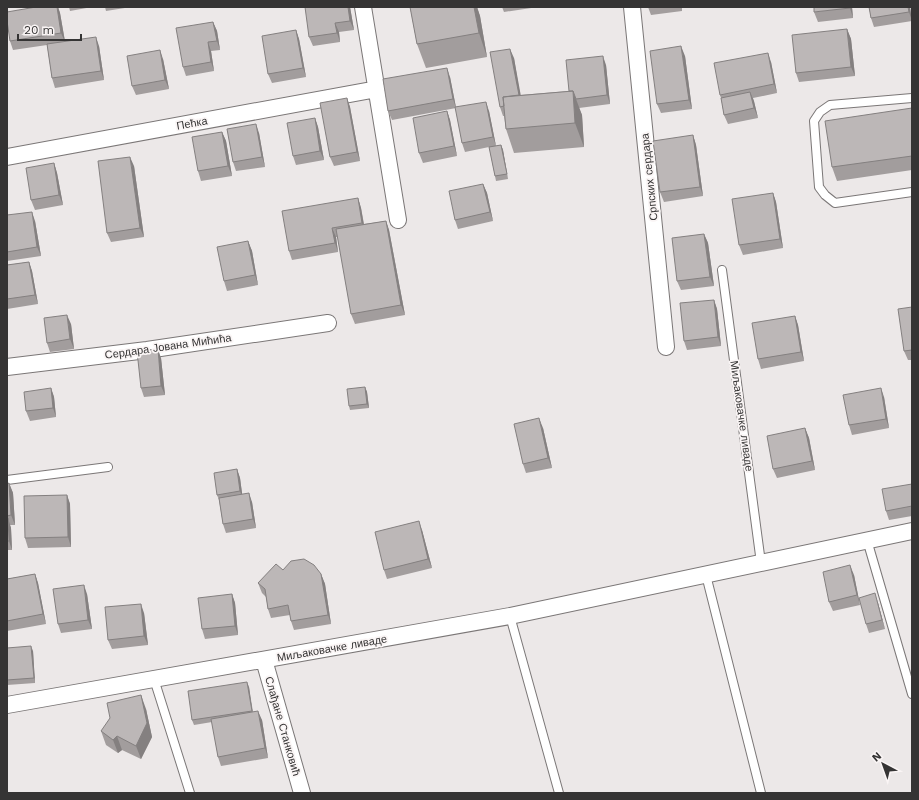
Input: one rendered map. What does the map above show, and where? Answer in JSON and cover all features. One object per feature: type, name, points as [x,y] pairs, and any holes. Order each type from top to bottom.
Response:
[{"type":"street","points":[[363,7],[398,220]]},
{"type":"street","name":"Српских сердара","points":[[632,7],[666,347]]},
{"type":"street","name":"Пећка","points":[[7,157],[377,89]]},
{"type":"street","name":"Сердара Јована Мићића","points":[[7,367],[147,350],[328,324]]},
{"type":"street","name":"Миљаковачке ливаде","points":[[7,705],[510,616],[912,531]]},
{"type":"street","name":"Слађане Станковић","points":[[264,660],[302,793]]},
{"type":"lane","points":[[912,98],[830,105],[820,112],[814,121],[819,187],[825,195],[835,203],[912,192]]},
{"type":"lane","name":"Миљаковачке ливаде","points":[[722,270],[761,563]]},
{"type":"lane","points":[[7,480],[108,467]]},
{"type":"lane","points":[[867,540],[912,694]]},
{"type":"lane","points":[[706,575],[761,793]]},
{"type":"lane","points":[[510,616],[559,793]]},
{"type":"lane","points":[[154,679],[190,793]]},
{"type":"building","points":[[36,7],[57,7],[61,33],[10,41],[7,12]]},
{"type":"building","points":[[305,7],[348,7],[350,21],[335,23],[337,33],[309,37]]},
{"type":"building","points":[[410,7],[474,7],[479,33],[417,44]]},
{"type":"building","points":[[814,7],[850,7],[850,8],[814,12]]},
{"type":"building","points":[[869,7],[908,7],[909,12],[871,18]]},
{"type":"building","points":[[213,22],[217,41],[208,42],[211,62],[183,67],[176,28]]},
{"type":"building","points":[[847,29],[851,67],[796,73],[792,35]]},
{"type":"building","points":[[296,30],[303,68],[268,74],[262,36]]},
{"type":"building","points":[[96,37],[101,71],[52,78],[47,44]]},
{"type":"building","points":[[681,46],[689,100],[657,104],[650,51]]},
{"type":"building","points":[[510,49],[519,95],[503,97],[504,106],[500,107],[490,52]]},
{"type":"building","points":[[160,50],[165,80],[132,86],[127,56]]},
{"type":"building","points":[[768,53],[774,84],[720,95],[714,63]]},
{"type":"building","points":[[603,56],[607,95],[576,99],[573,91],[569,91],[566,60]]},
{"type":"building","points":[[447,68],[453,99],[388,111],[383,79]]},
{"type":"building","points":[[573,91],[575,123],[506,129],[503,97]]},
{"type":"building","points":[[750,92],[754,108],[724,115],[721,98]]},
{"type":"building","points":[[347,98],[357,152],[330,157],[320,103]]},
{"type":"building","points":[[486,102],[493,137],[462,143],[455,107]]},
{"type":"building","points":[[912,108],[912,156],[832,167],[825,121]]},
{"type":"building","points":[[447,111],[454,146],[419,153],[413,118]]},
{"type":"building","points":[[315,118],[320,151],[293,156],[287,123]]},
{"type":"building","points":[[256,124],[262,157],[233,162],[227,129]]},
{"type":"building","points":[[222,132],[228,166],[198,171],[192,137]]},
{"type":"building","points":[[693,135],[700,187],[660,192],[653,141]]},
{"type":"building","points":[[501,145],[507,174],[495,176],[489,147]]},
{"type":"building","points":[[130,157],[140,228],[107,233],[98,161]]},
{"type":"building","points":[[54,163],[59,195],[31,200],[26,168]]},
{"type":"building","points":[[483,184],[490,212],[455,220],[449,191]]},
{"type":"building","points":[[773,193],[780,239],[739,245],[732,199]]},
{"type":"building","points":[[358,198],[362,223],[332,228],[335,243],[289,251],[282,211]]},
{"type":"building","points":[[32,212],[37,247],[7,252],[7,215]]},
{"type":"building","points":[[386,221],[401,305],[351,314],[336,229]]},
{"type":"building","points":[[704,234],[710,277],[677,281],[672,238]]},
{"type":"building","points":[[248,241],[255,275],[224,281],[217,247]]},
{"type":"building","points":[[29,262],[35,295],[7,299],[7,265]]},
{"type":"building","points":[[714,300],[718,337],[684,341],[680,303]]},
{"type":"building","points":[[912,307],[912,350],[904,351],[898,309]]},
{"type":"building","points":[[67,315],[70,339],[47,343],[44,318]]},
{"type":"building","points":[[795,316],[801,352],[758,359],[752,323]]},
{"type":"building","points":[[158,349],[161,386],[141,388],[137,351]]},
{"type":"building","points":[[365,387],[367,404],[349,406],[347,389]]},
{"type":"building","points":[[51,388],[53,408],[26,411],[24,392]]},
{"type":"building","points":[[881,388],[886,419],[849,425],[843,395]]},
{"type":"building","points":[[539,418],[548,458],[523,464],[514,424]]},
{"type":"building","points":[[805,428],[812,461],[773,469],[767,436]]},
{"type":"building","points":[[237,469],[240,491],[217,495],[214,473]]},
{"type":"building","points":[[9,483],[11,515],[7,516],[7,484]]},
{"type":"building","points":[[912,484],[912,506],[886,511],[882,489]]},
{"type":"building","points":[[249,493],[253,519],[223,524],[219,498]]},
{"type":"building","points":[[67,495],[68,537],[25,538],[24,496]]},
{"type":"building","points":[[8,518],[9,541],[7,541],[7,519]]},
{"type":"building","points":[[419,521],[428,559],[384,570],[375,532]]},
{"type":"building","points":[[304,559],[314,565],[321,574],[328,615],[291,621],[288,605],[268,609],[265,589],[258,583],[276,564],[283,570],[291,561]]},
{"type":"building","points":[[850,565],[857,595],[829,602],[823,572]]},
{"type":"building","points":[[35,574],[43,614],[7,621],[7,579]]},
{"type":"building","points":[[84,585],[88,620],[58,624],[53,589]]},
{"type":"building","points":[[875,593],[882,620],[866,624],[859,598]]},
{"type":"building","points":[[232,594],[235,626],[202,629],[198,598]]},
{"type":"building","points":[[141,604],[144,636],[108,640],[105,607]]},
{"type":"building","points":[[31,646],[34,678],[7,680],[7,648]]},
{"type":"building","points":[[247,682],[252,711],[192,720],[188,691]]},
{"type":"building","points":[[141,695],[147,723],[136,746],[117,736],[113,740],[101,731],[110,718],[107,703]]},
{"type":"building","points":[[258,711],[265,748],[218,757],[211,719]]}]
